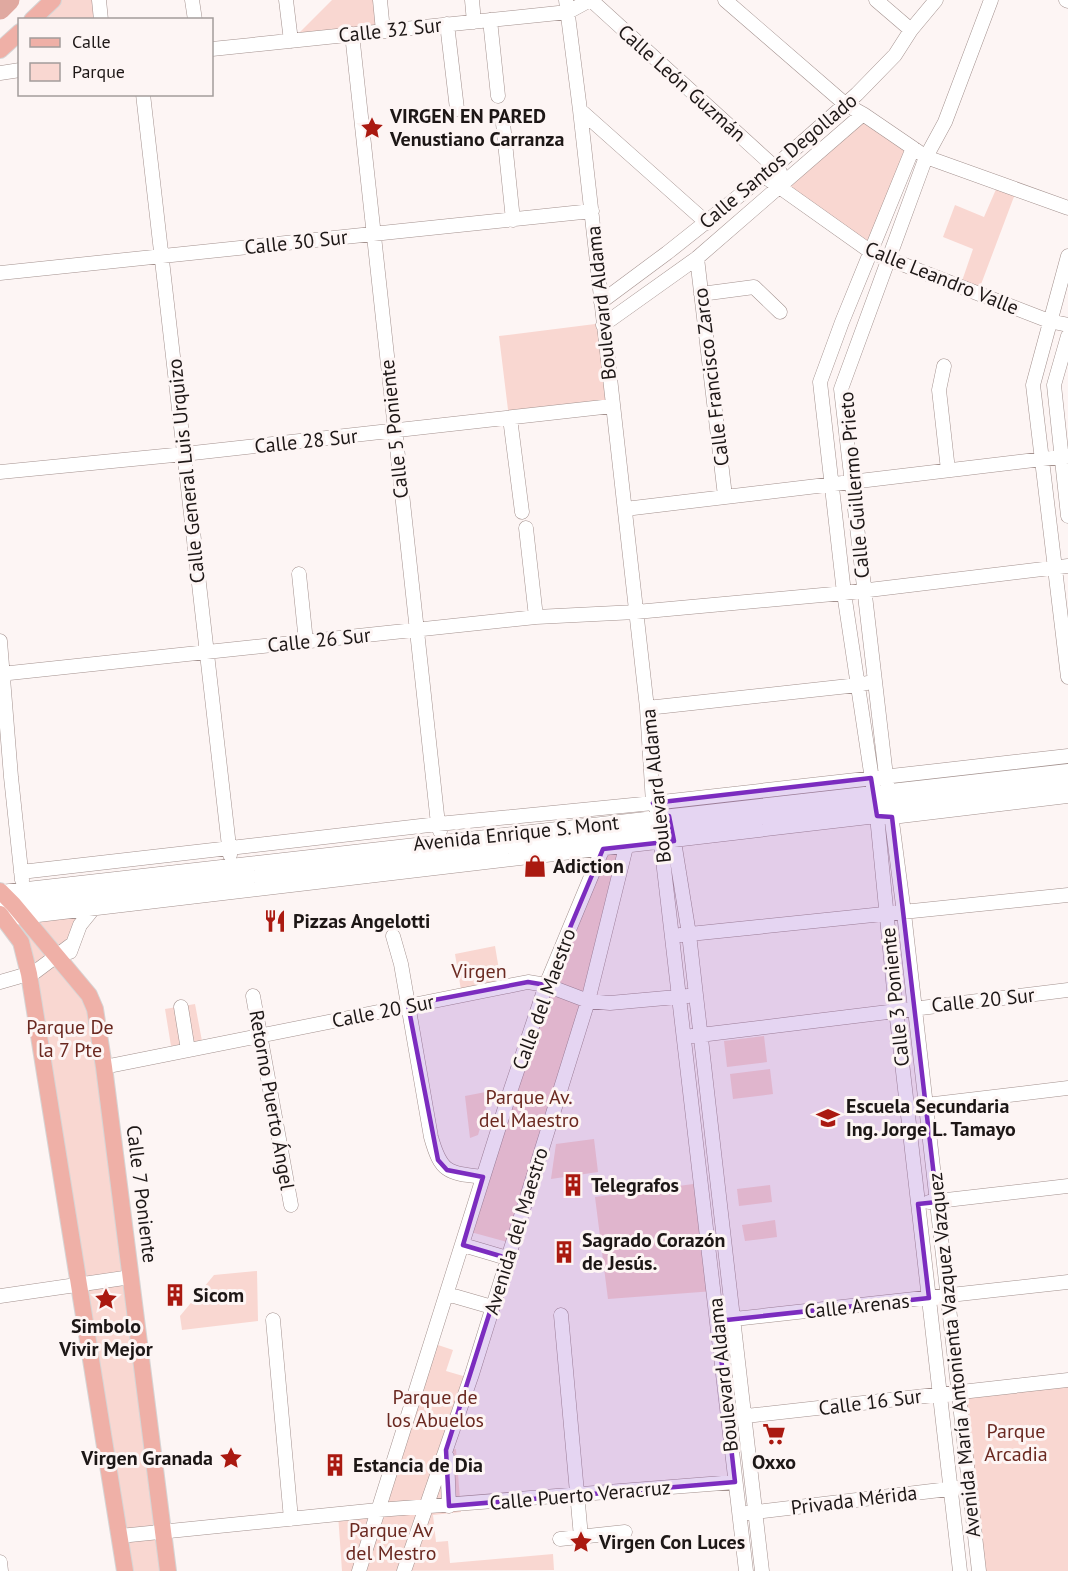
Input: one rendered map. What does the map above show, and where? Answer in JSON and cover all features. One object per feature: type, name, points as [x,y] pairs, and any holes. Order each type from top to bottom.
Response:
[{"type":"main road","points":[[34,18],[53,0]]},
{"type":"main road","points":[[0,50],[18,34]]},
{"type":"main road","name":"Calle 7 Poniente","points":[[0,892],[11,910],[56,956],[88,995],[95,1009],[168,1571]]},
{"type":"main road","name":"Calle 7 Poniente","points":[[11,910],[29,974],[125,1571]]},
{"type":"street","points":[[99,0],[101,18]]},
{"type":"street","points":[[192,0],[195,18]]},
{"type":"street","points":[[286,0],[291,41]]},
{"type":"street","points":[[380,0],[383,31]]},
{"type":"street","points":[[472,0],[474,22]]},
{"type":"street","points":[[567,6],[590,0]]},
{"type":"street","name":"Calle León Guzmán","points":[[590,0],[783,183]]},
{"type":"street","points":[[725,0],[845,105],[926,157],[1068,208]]},
{"type":"street","points":[[876,0],[911,30]]},
{"type":"street","name":"Calle Santos Degollado","points":[[601,302],[707,223],[845,105],[890,60],[936,0]]},
{"type":"street","name":"Calle Guillermo Prieto","points":[[882,797],[874,680],[841,389],[926,157],[945,122],[991,0]]},
{"type":"street","name":"Calle 32 Sur","points":[[213,49],[474,22],[567,6]]},
{"type":"street","name":"Boulevard Aldama","points":[[567,6],[647,708],[653,803],[666,829],[689,934],[762,1571]]},
{"type":"street","points":[[490,20],[498,96]]},
{"type":"street","points":[[447,24],[458,109]]},
{"type":"street","name":"Calle 5 Poniente","points":[[352,34],[438,824],[444,841]]},
{"type":"street","points":[[0,73],[18,70]]},
{"type":"street","name":"Calle General Luis Urquizo","points":[[143,96],[163,256],[205,652],[228,847],[232,864]]},
{"type":"street","points":[[580,110],[707,223]]},
{"type":"street","name":"Calle Santos Degollado","points":[[603,325],[696,258],[862,114]]},
{"type":"street","points":[[503,123],[513,220]]},
{"type":"street","name":"Calle Guillermo Prieto","points":[[882,797],[858,685],[844,593],[820,382],[913,148]]},
{"type":"street","name":"Calle Leandro Valle","points":[[783,183],[871,252],[1049,321],[1068,325]]},
{"type":"street","name":"Calle 30 Sur","points":[[0,273],[592,211]]},
{"type":"street","points":[[1068,256],[1033,385],[1041,459],[1062,567],[1068,677]]},
{"type":"street","name":"Calle Francisco Zarco","points":[[696,258],[725,496]]},
{"type":"street","points":[[701,294],[754,288],[780,312]]},
{"type":"street","points":[[1068,336],[1054,385],[1064,457],[1068,516]]},
{"type":"street","points":[[944,366],[939,390],[948,470]]},
{"type":"street","name":"Calle 28 Sur","points":[[0,472],[184,454],[612,406]]},
{"type":"street","points":[[510,418],[522,512]]},
{"type":"street","points":[[625,509],[1064,457]]},
{"type":"street","points":[[526,528],[536,617]]},
{"type":"street","name":"Calle 26 Sur","points":[[1,674],[536,617],[636,612],[864,591],[1062,567]]},
{"type":"street","points":[[299,574],[306,642]]},
{"type":"street","points":[[0,642],[10,777],[23,888],[11,910],[93,909],[626,847],[666,829],[882,797],[1068,756]]},
{"type":"street","points":[[647,708],[858,685],[874,680]]},
{"type":"street","points":[[0,737],[10,777]]},
{"type":"street","name":"Avenida Enrique S. Mont","points":[[11,910],[609,829],[636,826],[666,829],[1068,771]]},
{"type":"street","name":"Avenida Enrique S. Mont","points":[[882,797],[1068,784]]},
{"type":"street","points":[[21,872],[438,824],[653,803],[882,797],[1068,796]]},
{"type":"street","name":"Avenida María Antonienta Vazquez Vazquez","points":[[882,797],[904,913],[979,1571]]},
{"type":"street","name":"Calle 3 Poniente","points":[[882,797],[886,914],[960,1571]]},
{"type":"street","name":"Avenida del Maestro","points":[[404,1571],[446,1450],[588,1001],[626,847],[636,826],[653,803]]},
{"type":"street","name":"Avenida Enrique S. Mont","points":[[0,892],[444,841],[609,829]]},
{"type":"street","name":"Calle del Maestro","points":[[359,1571],[546,985],[603,849],[609,829]]},
{"type":"street","name":"Boulevard Aldama","points":[[666,829],[672,936],[746,1571]]},
{"type":"street","points":[[111,861],[115,878]]},
{"type":"street","points":[[672,936],[1068,895]]},
{"type":"street","points":[[0,982],[44,967],[64,952],[71,945],[80,925],[93,909]]},
{"type":"street","points":[[393,936],[401,964],[431,1137],[438,1160],[447,1170],[483,1178]]},
{"type":"street","points":[[71,945],[70,964],[77,982]]},
{"type":"street","name":"Calle 20 Sur","points":[[104,1067],[528,982],[546,985],[588,1001],[610,1004],[696,995]]},
{"type":"street","name":"Calle 20 Sur","points":[[684,1037],[1068,990]]},
{"type":"street","name":"Retorno Puerto Ángel","points":[[254,996],[291,1205]]},
{"type":"street","points":[[181,1007],[188,1050]]},
{"type":"street","points":[[908,1113],[926,1105],[1068,1088]]},
{"type":"street","points":[[918,1204],[1068,1186]]},
{"type":"street","points":[[463,1245],[507,1258]]},
{"type":"street","points":[[0,1296],[131,1278]]},
{"type":"street","name":"Calle Arenas","points":[[717,1321],[1068,1282]]},
{"type":"street","points":[[447,1294],[492,1307]]},
{"type":"street","points":[[561,1315],[581,1537]]},
{"type":"street","points":[[273,1320],[291,1519]]},
{"type":"street","name":"Calle 16 Sur","points":[[729,1417],[1068,1380]]},
{"type":"street","points":[[446,1450],[449,1506]]},
{"type":"street","name":"Calle Puerto Veracruz","points":[[120,1536],[378,1510],[735,1482]]},
{"type":"street","name":"Privada Mérida","points":[[739,1514],[969,1486]]},
{"type":"street","points":[[560,1539],[625,1532]]},
{"type":"street","points":[[0,1562],[1,1571]]},
{"type":"highlighted area","points":[[871,778],[877,816],[892,817],[937,1202],[918,1204],[929,1298],[717,1321],[735,1482],[449,1506],[446,1450],[507,1258],[463,1245],[483,1177],[447,1170],[438,1160],[408,1005],[528,982],[546,985],[603,849],[674,841],[669,816],[661,817],[653,803]]},
{"type":"green space","points":[[53,0],[99,0],[101,18],[34,18]]},
{"type":"green space","points":[[332,0],[380,0],[383,31],[291,41]]},
{"type":"green space","points":[[863,114],[913,148],[871,252],[779,187]]},
{"type":"green space","points":[[997,187],[1015,194],[980,287],[962,281],[973,249],[943,237],[955,205],[984,217]]},
{"type":"green space","points":[[603,323],[612,406],[509,418],[499,336]]},
{"type":"green space","name":"Parque Av. del Maestro","points":[[626,847],[511,1243],[467,1231],[510,1092],[603,849]]},
{"type":"green space","name":"Parque De la 7 Pte","points":[[11,904],[23,916],[93,909],[69,954],[70,964],[88,995],[168,1571],[126,1571],[29,974],[0,912]]},
{"type":"green space","name":"Virgen","points":[[495,946],[502,988],[462,996],[455,954]]},
{"type":"green space","points":[[195,1004],[202,1041],[171,1046],[165,1009]]},
{"type":"green space","points":[[764,1036],[767,1062],[727,1067],[724,1041]]},
{"type":"green space","points":[[770,1069],[773,1094],[733,1099],[730,1074]]},
{"type":"green space","points":[[491,1091],[478,1135],[470,1138],[465,1096]]},
{"type":"green space","points":[[594,1139],[598,1172],[551,1179],[556,1144]]},
{"type":"green space","points":[[701,1183],[714,1291],[608,1299],[595,1197]]},
{"type":"green space","points":[[770,1185],[772,1202],[739,1206],[737,1189]]},
{"type":"green space","points":[[775,1220],[777,1237],[745,1241],[742,1225]]},
{"type":"green space","points":[[257,1271],[258,1321],[182,1330],[180,1316],[214,1275]]},
{"type":"green space","points":[[432,1343],[453,1350],[446,1371],[470,1378],[447,1450],[456,1449],[461,1512],[433,1515],[436,1542],[448,1541],[450,1563],[553,1554],[554,1570],[342,1571],[338,1514],[379,1510]]},
{"type":"green space","name":"Parque Arcadia","points":[[1068,1380],[1068,1571],[979,1571],[958,1392]]},
{"type":"waterway","points":[[0,9],[9,0]]},
{"type":"place","name":"VIRGEN EN PARED Venustiano Carranza","points":[[372,128]]},
{"type":"place","name":"Adiction","points":[[535,866]]},
{"type":"place","name":"Pizzas Angelotti","points":[[275,921]]},
{"type":"place","name":"Escuela Secundaria Ing. Jorge L. Tamayo","points":[[828,1118]]},
{"type":"place","name":"Telegrafos","points":[[573,1185]]},
{"type":"place","name":"Sagrado Corazón de Jesús.","points":[[564,1252]]},
{"type":"place","name":"Sicom","points":[[175,1295]]},
{"type":"place","name":"Simbolo Vivir Mejor","points":[[106,1299]]},
{"type":"place","name":"Oxxo","points":[[774,1434]]},
{"type":"place","name":"Virgen Granada","points":[[231,1458]]},
{"type":"place","name":"Estancia de Dia","points":[[335,1465]]},
{"type":"place","name":"Virgen Con Luces","points":[[581,1542]]},
{"type":"park label","name":"Parque de los Abuelos","points":[[435,1408]]},
{"type":"park label","name":"Parque Av del Mestro","points":[[391,1542]]}]
